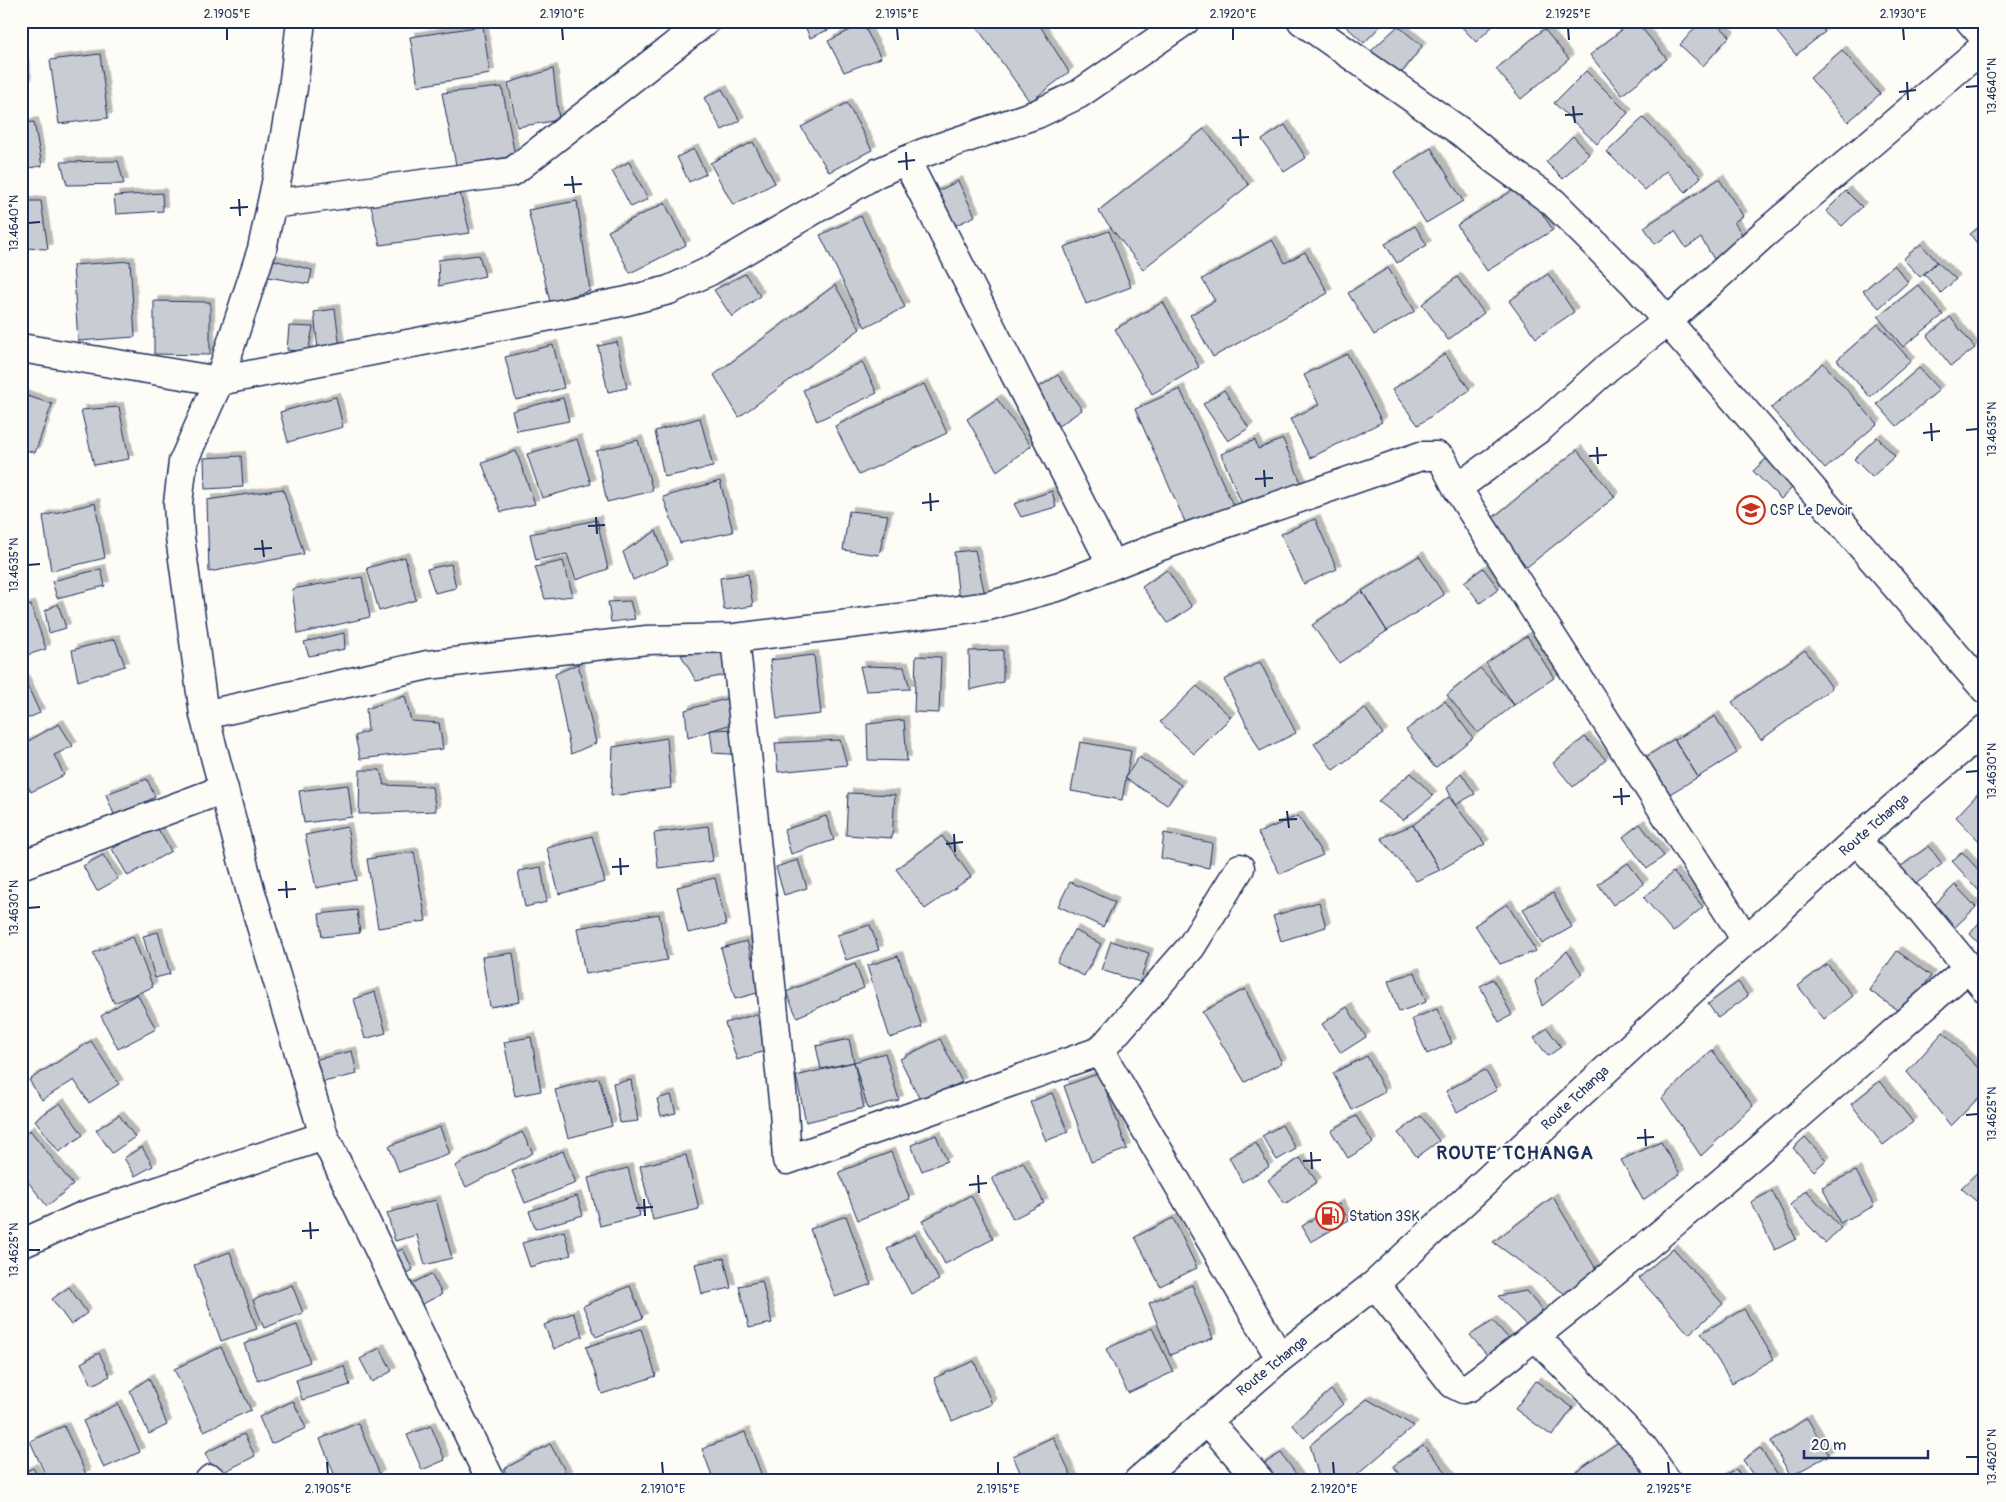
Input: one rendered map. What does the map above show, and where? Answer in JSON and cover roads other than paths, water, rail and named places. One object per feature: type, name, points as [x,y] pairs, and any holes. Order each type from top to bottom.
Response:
[{"type":"main road","points":[[301,21],[293,88],[262,249],[219,381],[183,462],[178,503],[180,537],[204,715],[250,889],[324,1136],[490,1481]]},
{"type":"main road","points":[[272,204],[512,172],[706,21]]},
{"type":"main road","points":[[21,348],[219,381],[627,301],[669,290],[710,271],[876,173],[906,160],[1037,114],[1079,94],[1185,21]]},
{"type":"main road","points":[[1302,21],[1460,132],[1553,202],[1635,284],[1985,689]]},
{"type":"main road","points":[[1970,21],[1985,38]]},
{"type":"main road","points":[[1457,488],[1539,429],[1608,367],[1667,322],[1764,235],[1985,46]]},
{"type":"main road","points":[[906,160],[1112,565]]},
{"type":"main road","points":[[204,715],[428,665],[647,640],[735,638],[988,606],[1060,586],[1246,516],[1422,456],[1437,456],[1442,459],[1457,488],[1746,940]]},
{"type":"main road","points":[[735,638],[784,1110],[787,1160],[1100,1051],[1191,947],[1240,868]]},
{"type":"main road","name":"Route Tchanga","points":[[1138,1481],[1206,1420],[1280,1358],[1375,1284],[1746,940],[1856,840],[1985,729]]},
{"type":"main road","points":[[21,865],[224,789]]},
{"type":"main road","points":[[1375,1284],[1454,1384],[1463,1389],[1469,1387],[1536,1337],[1977,978],[1918,907],[1856,840]]},
{"type":"main road","points":[[1100,1051],[1280,1358]]},
{"type":"main road","points":[[21,1244],[83,1216],[324,1136]]},
{"type":"main road","points":[[1536,1337],[1642,1446],[1667,1481]]},
{"type":"main road","points":[[1206,1420],[1260,1481]]},
{"type":"place","name":"CSP Le Devoir","points":[[1751,510]]},
{"type":"place","name":"Station 3SK","points":[[1330,1216]]},
{"type":"district","name":"ROUTE TCHANGA","points":[[1515,1153]]}]
